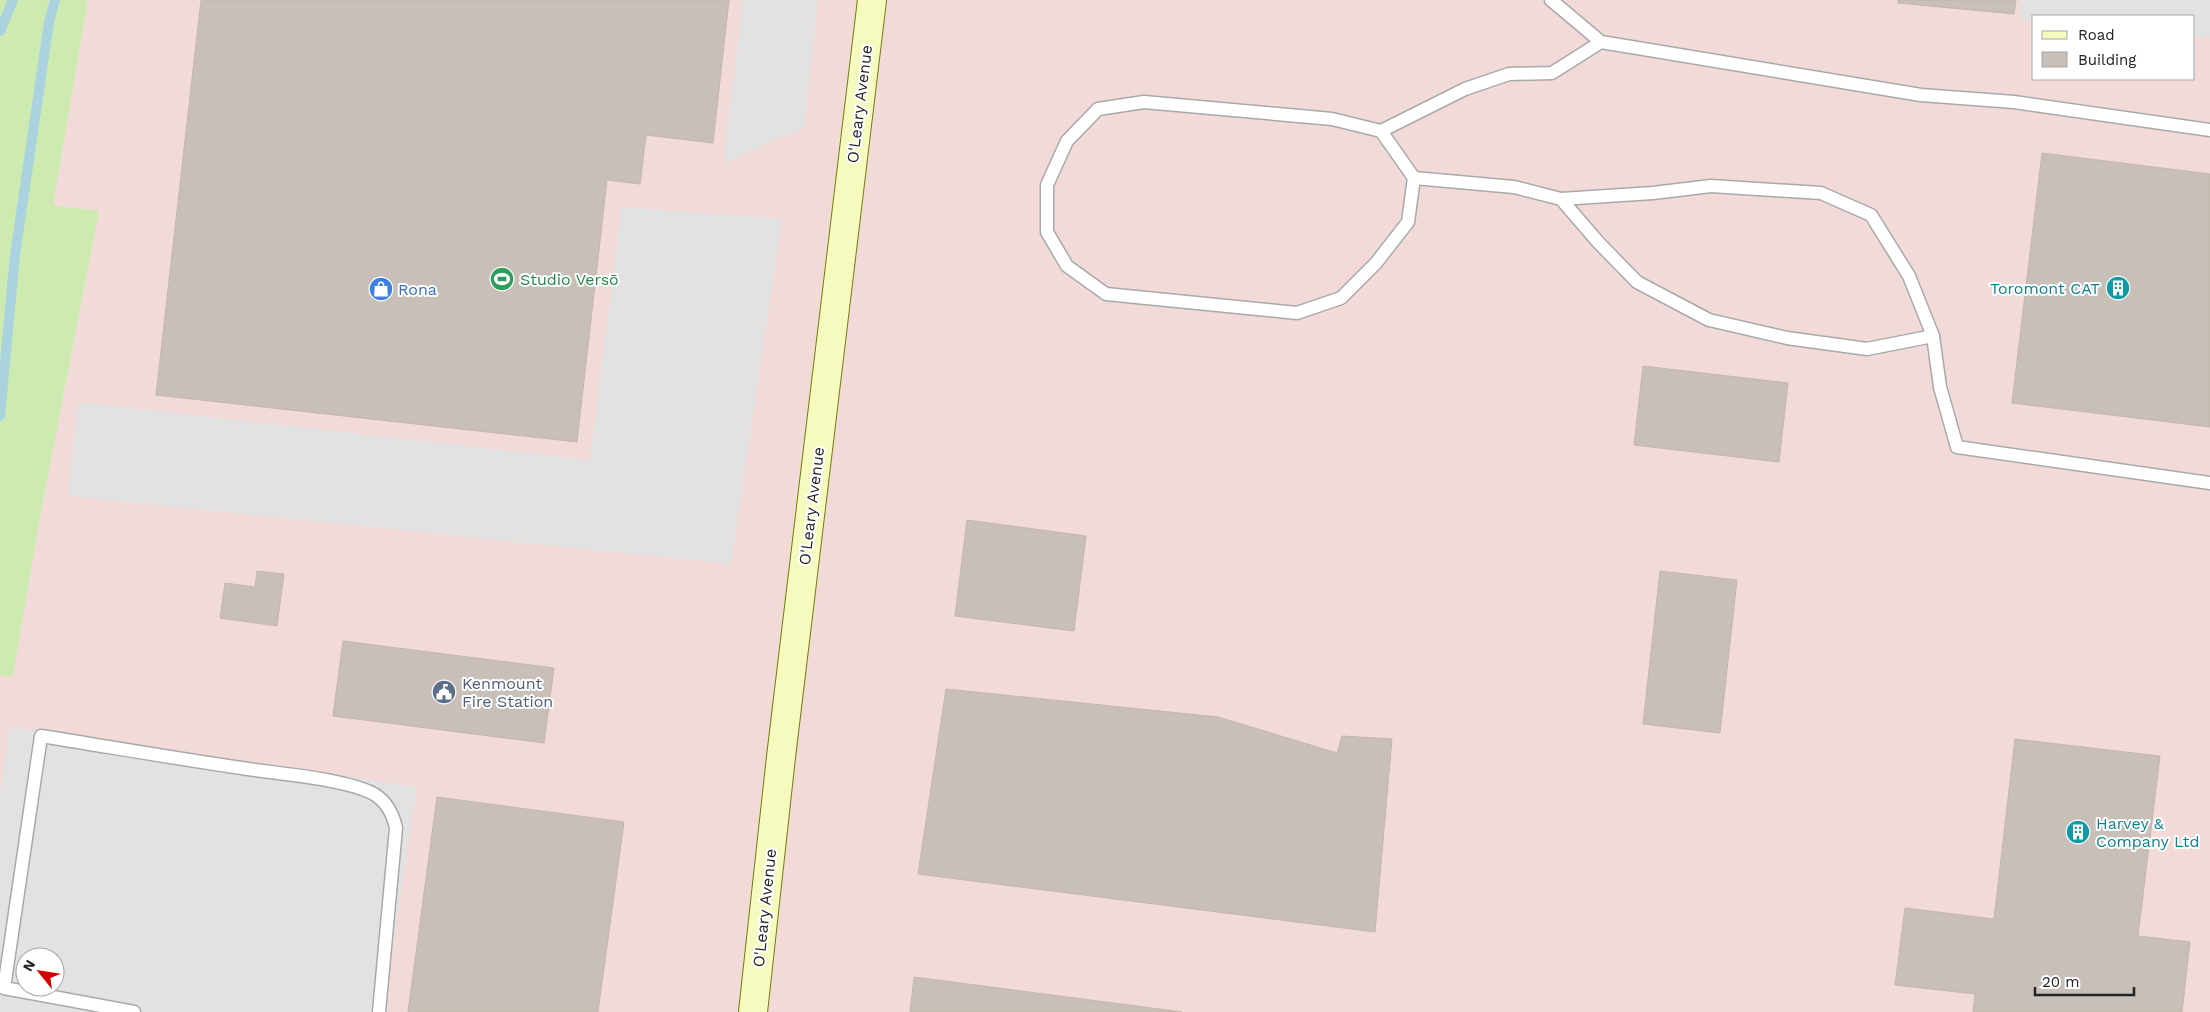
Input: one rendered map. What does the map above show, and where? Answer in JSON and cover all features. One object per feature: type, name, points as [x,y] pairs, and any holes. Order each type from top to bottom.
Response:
[{"type":"street","name":"O'Leary Avenue","points":[[753,1012],[781,757],[872,0]]},
{"type":"lane","points":[[1551,0],[1600,42],[1921,95],[2014,102],[2210,130]]},
{"type":"lane","points":[[1381,131],[1414,178],[1408,222],[1376,264],[1341,298],[1296,312],[1106,294],[1066,266],[1047,232],[1047,185],[1067,141],[1098,109],[1144,102],[1332,119],[1381,131],[1465,89],[1509,74],[1552,73],[1600,42]]},
{"type":"lane","points":[[1414,178],[1514,187],[1561,199],[1711,186],[1821,193],[1871,215],[1909,276],[1933,336],[1940,387],[1957,447],[2210,483]]},
{"type":"lane","points":[[1561,199],[1598,242],[1637,282],[1709,320],[1787,338],[1867,349],[1933,336]]},
{"type":"lane","points":[[134,1012],[4,988],[41,736],[312,779],[357,788],[375,795],[386,804],[393,815],[396,828],[379,1012]]},
{"type":"shaded area","points":[[88,0],[2210,0],[2210,1012],[0,1012],[0,676],[13,676],[39,523],[99,211],[53,205]]},
{"type":"shaded area","points":[[743,0],[818,0],[804,127],[723,164]]},
{"type":"shaded area","points":[[2022,0],[2210,0],[2210,37],[2195,36],[2195,15],[2032,15],[2032,21],[2020,20]]},
{"type":"shaded area","points":[[622,207],[782,219],[731,564],[68,496],[78,402],[590,460]]},
{"type":"shaded area","points":[[10,727],[417,787],[383,1012],[0,1012],[0,795]]},
{"type":"green space","points":[[0,0],[88,0],[53,205],[99,211],[39,523],[13,676],[0,676]]},
{"type":"building","name":"Rona","points":[[201,0],[729,0],[713,143],[646,135],[640,184],[607,180],[577,442],[156,395]]},
{"type":"building","points":[[1898,0],[2016,0],[2014,14],[1898,3]]},
{"type":"building","name":"Toromont CAT","points":[[2042,153],[2210,174],[2210,427],[2012,403]]},
{"type":"building","points":[[1643,366],[1788,383],[1779,462],[1634,445]]},
{"type":"building","points":[[967,520],[1086,536],[1074,631],[955,616]]},
{"type":"building","points":[[257,571],[284,574],[277,626],[220,618],[225,583],[255,587]]},
{"type":"building","points":[[1660,571],[1737,580],[1720,733],[1643,724]]},
{"type":"building","name":"Kenmount Fire Station","points":[[343,641],[554,668],[544,743],[333,716]]},
{"type":"building","points":[[946,689],[1218,717],[1337,753],[1342,736],[1392,739],[1375,932],[918,874]]},
{"type":"building","name":"Harvey & Company Ltd","points":[[2015,739],[2160,756],[2138,936],[2190,942],[2182,1012],[1973,1012],[1975,994],[1895,985],[1905,908],[1994,919]]},
{"type":"building","points":[[437,797],[624,822],[598,1012],[408,1012]]},
{"type":"building","points":[[914,977],[1182,1012],[910,1012]]},
{"type":"waterway","points":[[0,31],[13,0]]},
{"type":"waterway","points":[[0,416],[15,255],[49,22],[55,0]]},
{"type":"place","name":"Studio Versō","points":[[502,279]]},
{"type":"place","name":"Toromont CAT","points":[[2118,288]]},
{"type":"place","name":"Rona","points":[[381,289]]},
{"type":"place","name":"Kenmount Fire Station","points":[[444,692]]},
{"type":"place","name":"Harvey & Company Ltd","points":[[2078,832]]}]
